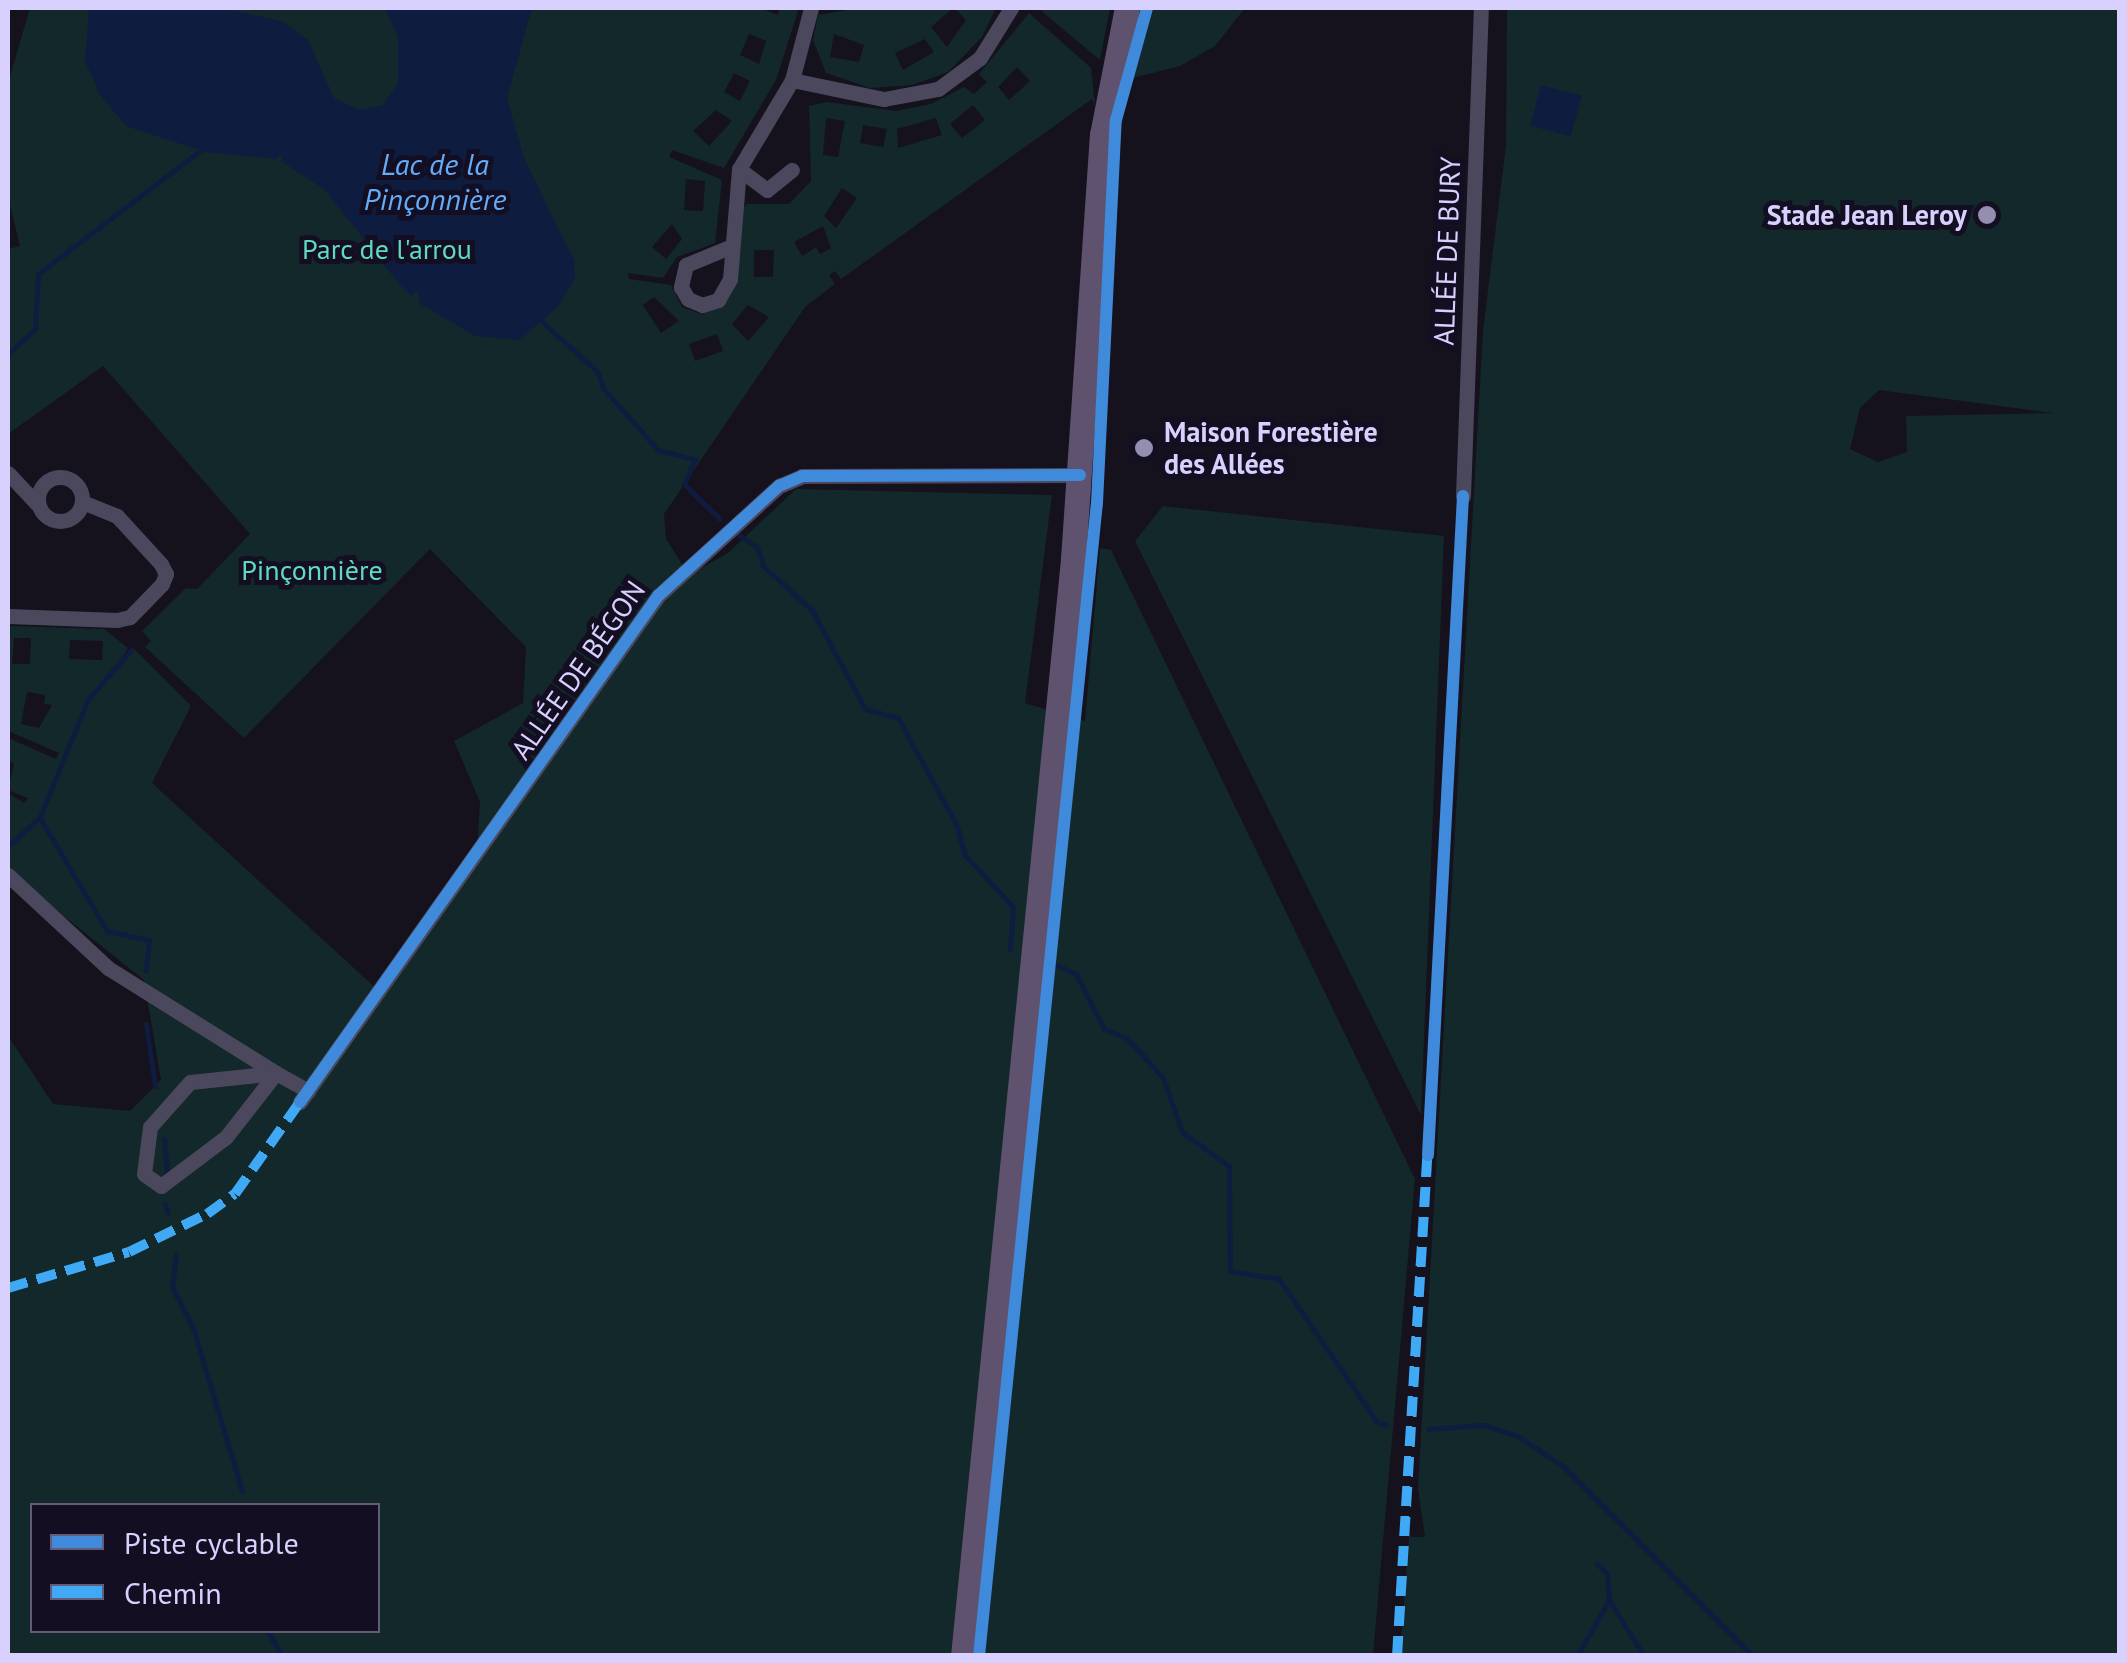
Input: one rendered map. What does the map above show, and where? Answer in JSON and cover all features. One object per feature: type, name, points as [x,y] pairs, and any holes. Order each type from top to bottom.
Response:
[{"type":"main road","points":[[1116,50],[1117,8]]},
{"type":"main road","points":[[962,1656],[1080,475],[1102,135],[1116,50],[1128,8]]},
{"type":"street","points":[[732,246],[739,169],[792,80],[811,8]]},
{"type":"street","points":[[792,80],[884,99],[938,89],[980,58],[1012,8]]},
{"type":"street","name":"ALLÉE DE BURY","points":[[1463,496],[1481,8]]},
{"type":"street","points":[[739,169],[767,190],[792,170]]},
{"type":"street","points":[[8,474],[46,518],[61,522],[76,516],[83,502],[79,486],[67,477],[51,478],[39,488],[37,504]]},
{"type":"street","name":"ALLÉE DE BÉGON","points":[[276,1074],[304,1096],[658,596],[779,486],[802,476],[1080,475]]},
{"type":"street","points":[[8,616],[117,620],[130,617],[162,584],[161,564],[117,516],[83,502]]},
{"type":"street","points":[[8,876],[108,968],[276,1074]]},
{"type":"street","points":[[276,1074],[226,1137],[161,1186],[144,1174],[150,1127],[190,1082],[276,1074]]},
{"type":"green space","points":[[30,8],[760,8],[778,15],[780,8],[799,8],[776,80],[724,168],[672,150],[669,157],[722,180],[715,243],[677,257],[663,278],[628,273],[629,279],[671,285],[682,307],[698,313],[728,299],[741,210],[747,204],[789,204],[811,181],[809,106],[827,102],[896,111],[931,104],[964,87],[974,94],[987,82],[979,74],[1029,13],[1091,68],[1095,106],[1092,99],[841,279],[835,271],[829,275],[835,284],[805,307],[664,514],[666,539],[689,575],[728,553],[796,489],[1052,495],[1025,703],[1085,721],[1100,548],[1111,550],[1415,1179],[1373,1655],[8,1655],[8,1036],[53,1104],[130,1111],[161,1080],[144,980],[45,901],[8,883],[8,793],[24,803],[28,798],[8,790],[14,764],[8,760],[8,738],[56,759],[59,753],[8,731],[8,626],[104,629],[128,648],[121,659],[133,648],[191,706],[152,783],[380,992],[477,853],[480,802],[454,741],[523,703],[526,647],[430,549],[244,738],[145,647],[151,641],[142,631],[186,588],[197,589],[250,534],[103,366],[8,434],[8,249],[20,246],[8,197],[8,83]],"holes":[[[749,34],[766,41],[759,64],[740,55]],[[1017,67],[1030,81],[1009,100],[998,87]],[[734,73],[750,81],[740,101],[724,92]],[[973,105],[985,120],[962,138],[950,124]],[[716,110],[732,121],[709,146],[693,131]],[[826,118],[845,121],[838,157],[823,155]],[[936,118],[942,135],[898,148],[897,129]],[[863,125],[887,129],[883,147],[860,143]],[[686,179],[705,181],[703,211],[684,210]],[[842,188],[857,198],[836,228],[824,216]],[[672,224],[682,239],[666,259],[652,247]],[[823,226],[831,248],[820,254],[816,247],[802,256],[794,242]],[[754,250],[774,250],[773,277],[754,277]],[[654,297],[679,321],[661,333],[643,305]],[[748,305],[769,317],[748,341],[732,324]],[[717,334],[723,351],[695,361],[689,344]],[[14,638],[31,638],[30,664],[12,664]],[[70,640],[103,641],[102,660],[69,659]],[[27,692],[45,695],[44,704],[52,705],[39,728],[21,724]]]},
{"type":"green space","points":[[859,8],[953,8],[931,27],[947,47],[966,20],[955,8],[996,8],[982,37],[948,72],[912,85],[870,88],[826,73],[813,40],[818,15]],"holes":[[[834,34],[864,45],[859,62],[830,57]],[[925,39],[934,52],[903,70],[895,53]]]},
{"type":"green space","points":[[1038,8],[1110,8],[1100,60]]},
{"type":"green space","points":[[1149,8],[1245,8],[1215,46],[1180,66],[1133,78]]},
{"type":"green space","points":[[1507,8],[2119,8],[2119,1655],[1400,1656],[1409,1537],[1425,1537],[1418,1489],[1483,331],[1506,145]],"holes":[[[1879,390],[2054,413],[1906,416],[1907,452],[1878,462],[1850,449],[1860,408]]]},
{"type":"green space","points":[[1163,506],[1444,536],[1421,1115],[1135,541]]},
{"type":"water","name":"Lac de la Pinçonnière","points":[[89,8],[221,8],[282,21],[308,40],[334,98],[360,110],[383,105],[398,83],[398,36],[385,8],[532,8],[507,98],[524,158],[574,260],[575,278],[558,307],[519,340],[475,336],[419,303],[418,290],[411,296],[324,189],[281,161],[283,153],[276,159],[205,152],[126,126],[100,95],[85,61]]},
{"type":"water","points":[[1541,85],[1582,96],[1571,136],[1530,126]]},
{"type":"waterway","points":[[8,354],[35,329],[38,274],[205,147]]},
{"type":"waterway","points":[[541,321],[598,372],[603,388],[658,450],[695,459],[684,484],[720,519]]},
{"type":"waterway","points":[[734,532],[757,547],[763,566],[812,610],[865,709],[898,718],[956,824],[965,855],[1013,907],[1010,949]]},
{"type":"waterway","points":[[8,846],[40,817],[88,699],[131,650]]},
{"type":"waterway","points":[[40,818],[107,931],[149,940],[146,971]]},
{"type":"waterway","points":[[1056,965],[1076,974],[1104,1029],[1127,1038],[1163,1078],[1182,1132],[1229,1166],[1230,1271],[1279,1279],[1377,1422],[1386,1425]]},
{"type":"waterway","points":[[146,1024],[155,1086]]},
{"type":"waterway","points":[[164,1139],[167,1174]]},
{"type":"waterway","points":[[165,1204],[168,1213]]},
{"type":"waterway","points":[[176,1255],[172,1287],[193,1328],[242,1491]]},
{"type":"waterway","points":[[1428,1429],[1484,1425],[1518,1436],[1564,1467],[1753,1656]]},
{"type":"waterway","points":[[1597,1564],[1607,1573],[1609,1600],[1644,1656]]},
{"type":"waterway","points":[[1577,1656],[1609,1600]]},
{"type":"waterway","points":[[269,1633],[282,1656]]},
{"type":"marked path","points":[[8,1288],[129,1252],[207,1214],[235,1194],[300,1102]]},
{"type":"marked path","points":[[1397,1656],[1428,1145]]},
{"type":"cycle path","points":[[979,1656],[1097,503],[1116,120],[1147,8]]},
{"type":"cycle path","points":[[300,1102],[658,596],[779,486],[802,476],[1080,475]]},
{"type":"cycle path","points":[[1428,1155],[1463,496]]},
{"type":"place","name":"Stade Jean Leroy","points":[[1987,215]]},
{"type":"place","name":"Maison Forestière des Allées","points":[[1144,448]]},
{"type":"park label","name":"Parc de l'arrou","points":[[387,249]]},
{"type":"park label","name":"Pinçonnière","points":[[312,570]]}]
